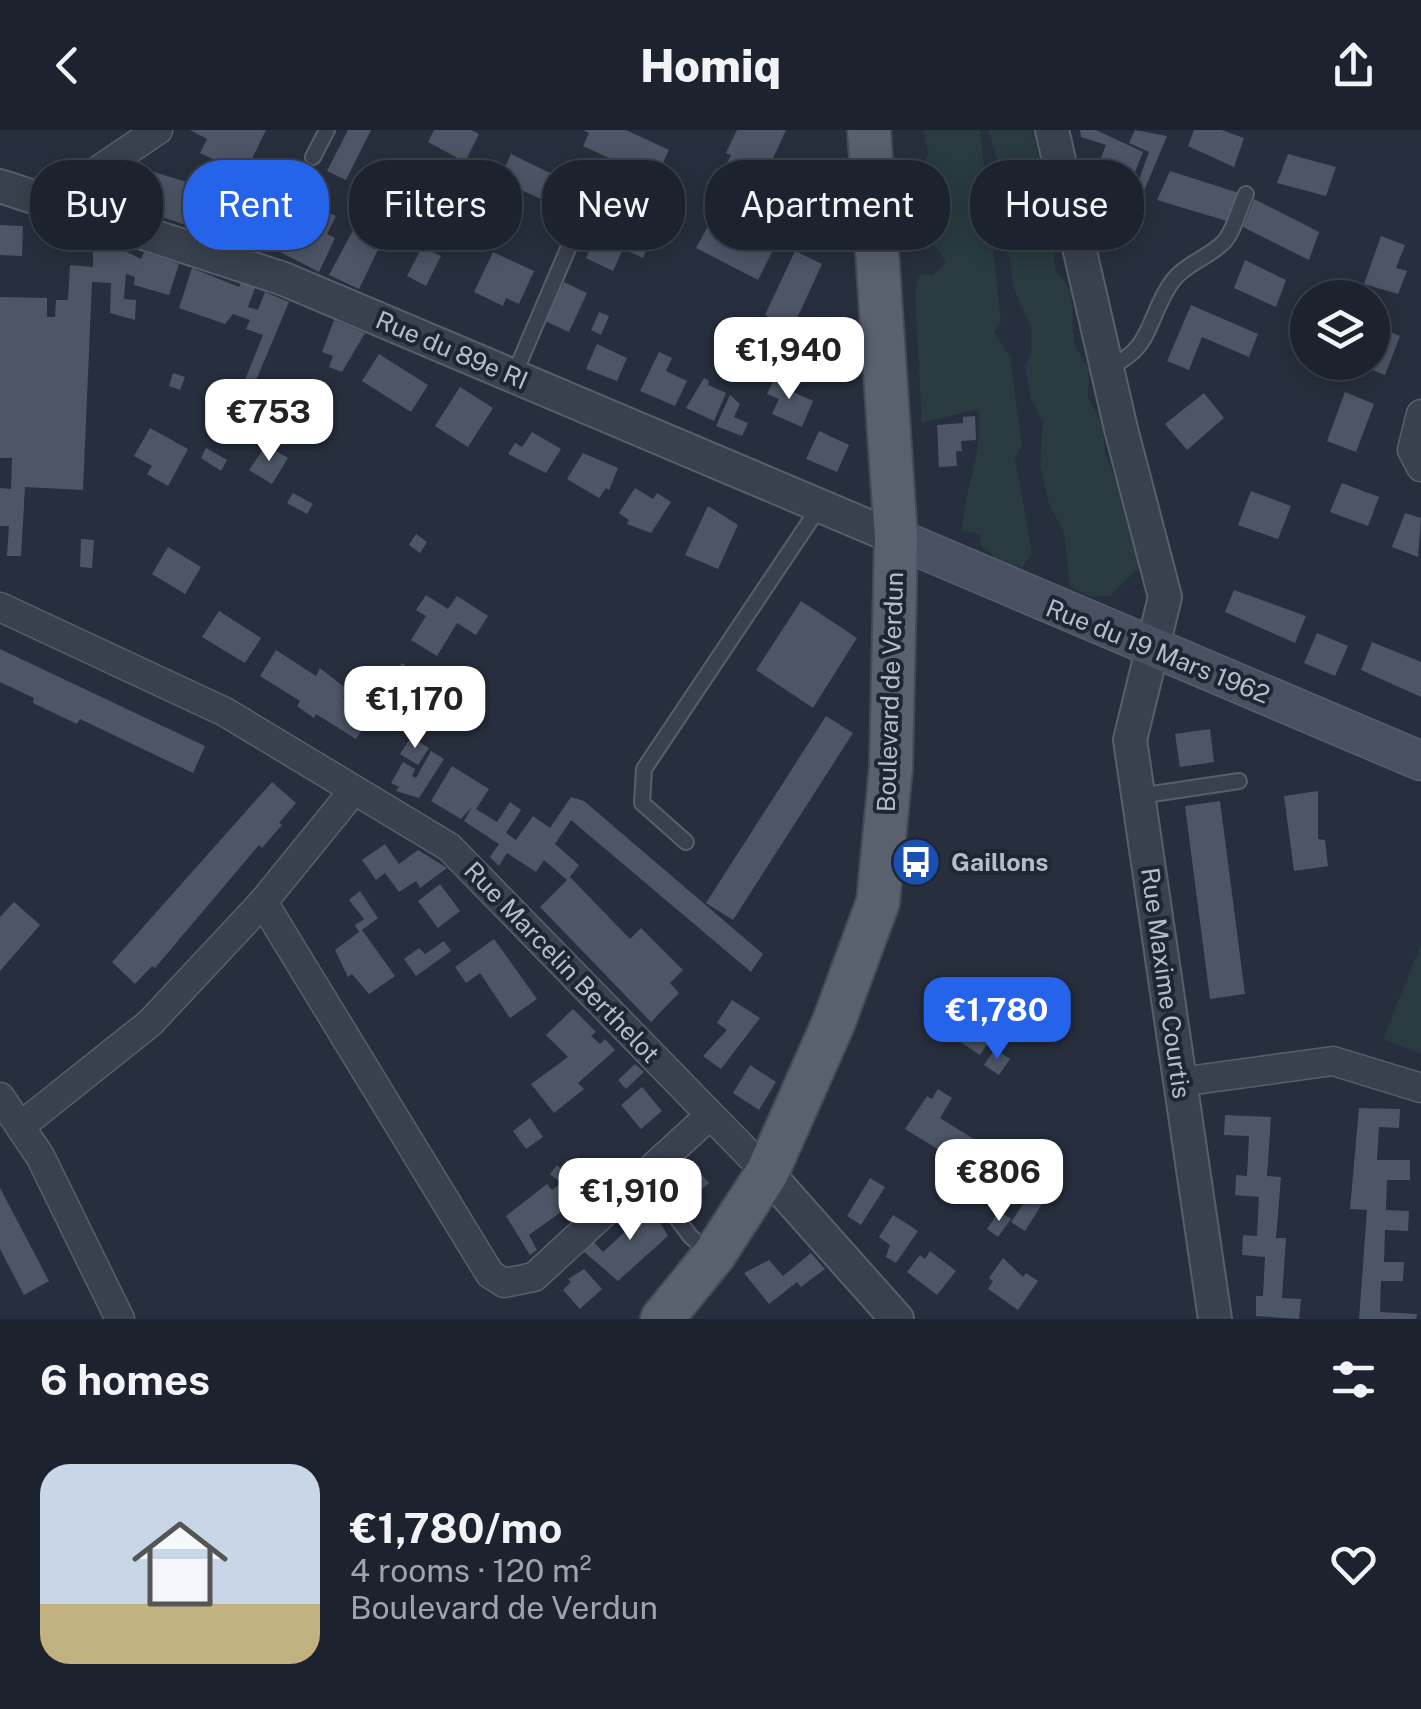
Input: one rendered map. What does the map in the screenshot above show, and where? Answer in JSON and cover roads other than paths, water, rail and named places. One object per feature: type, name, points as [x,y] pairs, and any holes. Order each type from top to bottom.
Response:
[{"type":"main road","name":"Boulevard de Verdun","points":[[662,1319],[714,1255],[767,1173],[833,1024],[878,902],[892,766],[896,538],[869,130]]},
{"type":"main road","name":"Rue du 19 Mars 1962","points":[[896,538],[1421,761]]},
{"type":"street","points":[[113,160],[158,130]]},
{"type":"street","name":"Rue Maxime Courtis","points":[[1052,130],[1106,370],[1165,597],[1130,740],[1215,1319]]},
{"type":"street","name":"Rue du 89e RI","points":[[0,186],[30,195]]},
{"type":"street","name":"Rue du 89e RI","points":[[163,239],[284,279],[896,538]]},
{"type":"street","points":[[1421,414],[1412,450],[1421,467]]},
{"type":"street","name":"Rue Marcelin Berthelot","points":[[0,607],[226,712],[461,856],[767,1173],[897,1319]]},
{"type":"street","points":[[22,1126],[150,1023],[262,902],[354,790]]},
{"type":"street","points":[[262,902],[490,1274],[513,1284],[534,1276],[709,1116]]},
{"type":"street","points":[[1180,1082],[1334,1061],[1421,1088]]},
{"type":"street","points":[[0,1097],[22,1126],[120,1319]]},
{"type":"lane","points":[[313,157],[327,130]]},
{"type":"lane","points":[[1106,370],[1131,358],[1145,342],[1169,286],[1182,271],[1225,241],[1246,194]]},
{"type":"lane","points":[[514,376],[568,250]]},
{"type":"lane","points":[[686,842],[642,803],[644,769],[820,506]]},
{"type":"lane","points":[[1138,796],[1239,781]]},
{"type":"lane","points":[[644,1175],[691,1237],[714,1255]]},
{"type":"place","name":"Gaillons","points":[[916,862]]}]
